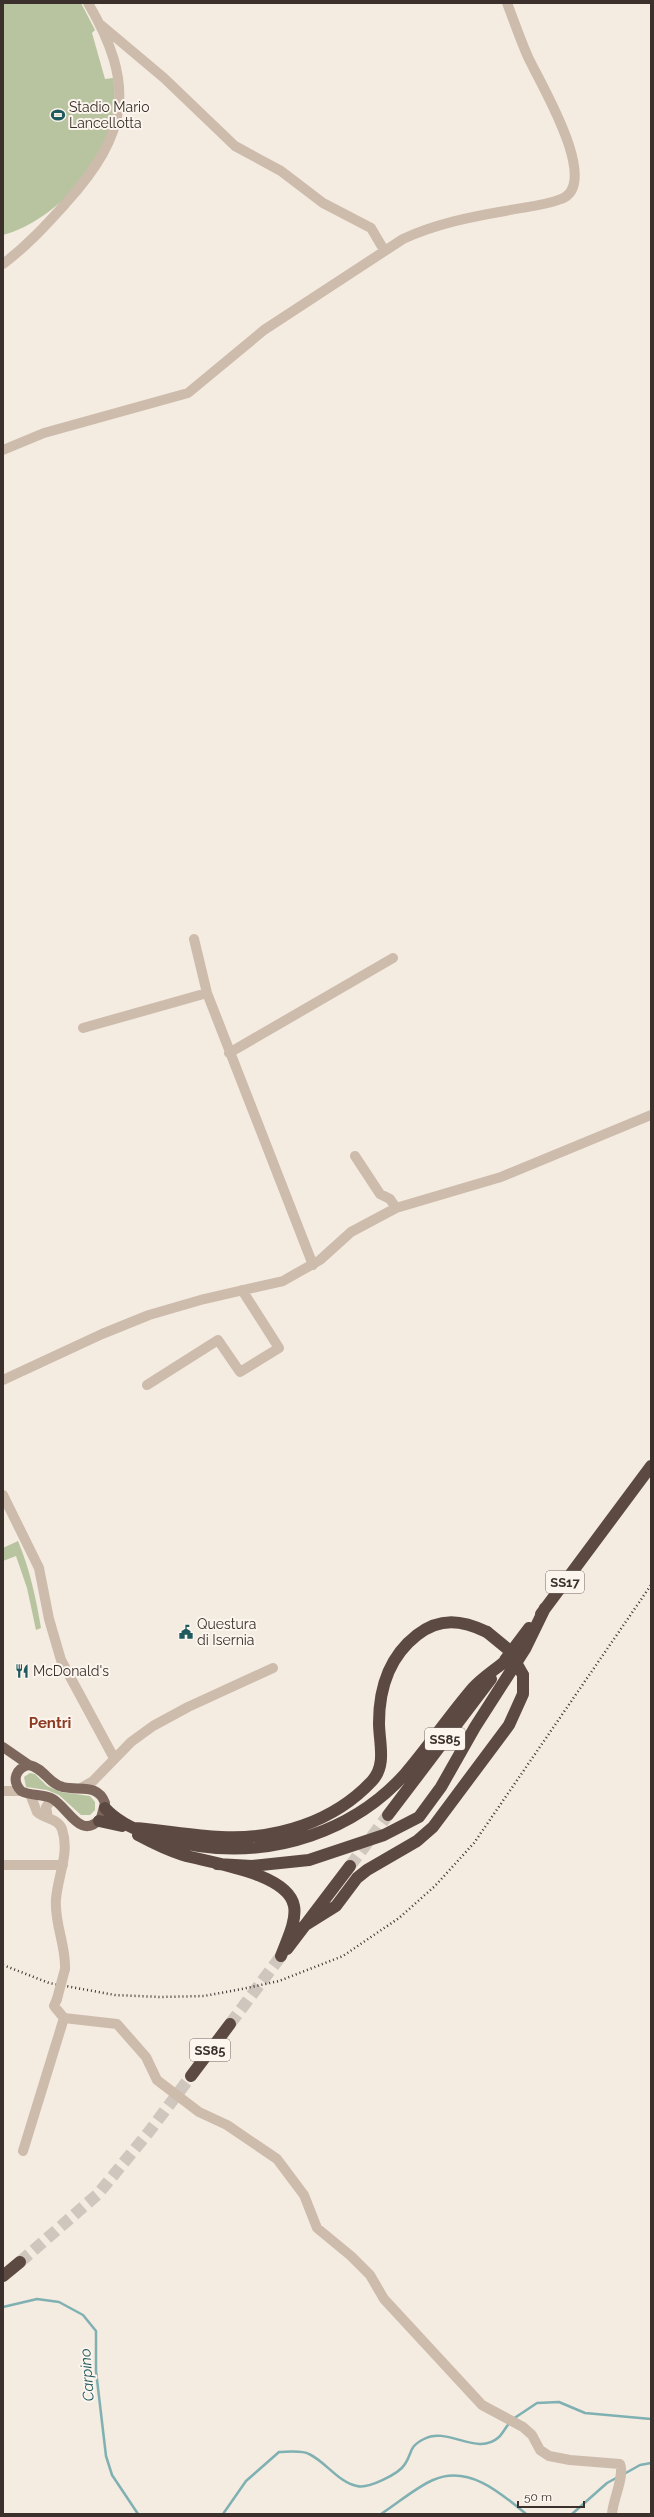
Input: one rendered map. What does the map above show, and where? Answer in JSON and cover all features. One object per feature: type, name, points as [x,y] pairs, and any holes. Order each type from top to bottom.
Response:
[{"type":"highway","points":[[647,1479],[651,1465]]},
{"type":"highway","name":"SS17","points":[[525,1634],[616,1513],[647,1479]]},
{"type":"highway","points":[[217,1864],[252,1866],[309,1860],[384,1835],[419,1817],[438,1793],[475,1727],[525,1649],[545,1608]]},
{"type":"highway","points":[[134,1828],[221,1837],[278,1833],[317,1821],[336,1809],[373,1780],[381,1764],[379,1723],[382,1694],[392,1660],[408,1642],[422,1631],[439,1622],[459,1621],[487,1632],[509,1650],[523,1676],[523,1694],[509,1724],[433,1827],[416,1841],[367,1870],[357,1878],[336,1906],[304,1926]]},
{"type":"highway","name":"SS85","points":[[388,1816],[525,1634]]},
{"type":"highway","points":[[105,1808],[111,1814],[134,1828],[182,1843],[224,1848],[270,1846],[292,1842],[324,1832],[351,1819],[403,1776],[435,1739],[473,1687],[503,1663]]},
{"type":"highway","points":[[99,1821],[120,1826],[158,1846],[275,1882],[285,1890],[292,1899],[295,1908],[294,1919],[282,1956],[350,1866]]},
{"type":"highway","name":"SS85","points":[[191,2076],[230,2024]]},
{"type":"highway","points":[[3,2276],[20,2262]]},
{"type":"main road","points":[[7,1750],[29,1765],[40,1769],[51,1780],[63,1787],[88,1788],[101,1795],[105,1808],[99,1821],[93,1825],[83,1826],[74,1822],[64,1809],[52,1798],[25,1792],[7,1750]]},
{"type":"main road","points":[[17,1775],[29,1765]]},
{"type":"street","points":[[3,264],[30,243],[90,176],[110,142],[117,123],[120,89],[114,58],[101,25],[88,3]]},
{"type":"street","points":[[3,450],[44,433],[188,393],[264,330],[379,256],[384,250],[426,228],[563,199],[570,193],[575,182],[574,164],[568,140],[528,56],[507,3]]},
{"type":"street","points":[[101,25],[164,78],[235,146],[282,171],[323,203],[371,228],[384,250]]},
{"type":"street","points":[[194,939],[207,993],[313,1265]]},
{"type":"street","points":[[230,1053],[392,958]]},
{"type":"street","points":[[83,1028],[207,993]]},
{"type":"street","points":[[3,1380],[102,1334],[149,1315],[283,1280],[313,1265],[351,1232],[396,1208],[501,1177],[651,1115]]},
{"type":"street","points":[[355,1156],[380,1194],[390,1199],[396,1208]]},
{"type":"street","points":[[147,1385],[218,1340],[240,1372],[279,1348],[242,1290]]},
{"type":"street","points":[[3,1494],[39,1568],[49,1620],[61,1660],[114,1758]]},
{"type":"street","points":[[81,1788],[100,1775],[114,1758],[131,1742],[158,1723],[273,1668]]},
{"type":"street","points":[[3,1790],[17,1775]]},
{"type":"street","points":[[100,1775],[98,1784],[101,1795]]},
{"type":"street","points":[[3,1790],[25,1792],[37,1812],[58,1823],[62,1828],[65,1849],[56,1900],[56,1920],[64,1952],[65,1969],[54,2006],[64,2018],[117,2024],[146,2057],[157,2080],[199,2112],[227,2125],[277,2159],[304,2195],[317,2228],[351,2256],[370,2275],[384,2299],[482,2405],[523,2427],[532,2435],[540,2450],[549,2456],[570,2460],[620,2464],[622,2468],[620,2482],[613,2499],[612,2514]]},
{"type":"street","points":[[48,1818],[46,1807],[52,1798]]},
{"type":"street","points":[[3,1865],[63,1865]]},
{"type":"street","points":[[23,2152],[64,2018]]},
{"type":"green space","name":"Stadio Mario Lancellotta","points":[[3,3],[81,3],[95,30],[92,33],[105,79],[113,78],[114,103],[109,128],[100,152],[85,175],[68,195],[48,213],[26,226],[3,235]]},
{"type":"green space","points":[[18,1541],[29,1573],[37,1606],[41,1628],[36,1630],[27,1588],[16,1556],[3,1561],[3,1548]]},
{"type":"green space","points":[[30,1773],[35,1774],[47,1786],[61,1792],[90,1796],[95,1802],[95,1810],[90,1815],[81,1815],[59,1795],[47,1790],[26,1787],[24,1777]]},
{"type":"waterway","name":"Carpino","points":[[3,2307],[37,2299],[59,2302],[83,2315],[96,2331],[96,2371],[106,2456],[112,2475],[138,2514]]},
{"type":"waterway","name":"Carpino","points":[[513,2419],[537,2403],[559,2402],[585,2413],[651,2419]]},
{"type":"waterway","name":"Carpino","points":[[223,2514],[246,2481],[279,2452],[306,2453],[321,2462],[350,2484],[362,2486],[383,2480],[397,2472],[405,2464],[413,2447],[424,2439],[433,2436],[443,2436],[481,2444],[490,2442],[499,2437],[510,2422]]},
{"type":"waterway","points":[[624,2474],[640,2465],[651,2463]]},
{"type":"waterway","points":[[381,2514],[426,2483],[446,2476],[471,2478],[483,2483],[495,2490],[526,2514]]},
{"type":"waterway","points":[[572,2514],[607,2483],[618,2477]]},
{"type":"tunnel","points":[[350,1866],[388,1815]]},
{"type":"tunnel","points":[[230,2024],[281,1956]]},
{"type":"tunnel","points":[[20,2262],[98,2194],[148,2133],[191,2076]]},
{"type":"railway","points":[[3,1965],[49,1983],[115,1995],[160,1997],[204,1996],[279,1981],[343,1956],[399,1918],[435,1886],[474,1843],[651,1585]]},
{"type":"place","name":"Stadio Mario Lancellotta","points":[[58,115]]},
{"type":"place","name":"Questura di Isernia","points":[[186,1632]]},
{"type":"place","name":"McDonald's","points":[[22,1671]]},
{"type":"district","name":"Pentri","points":[[50,1723]]}]
